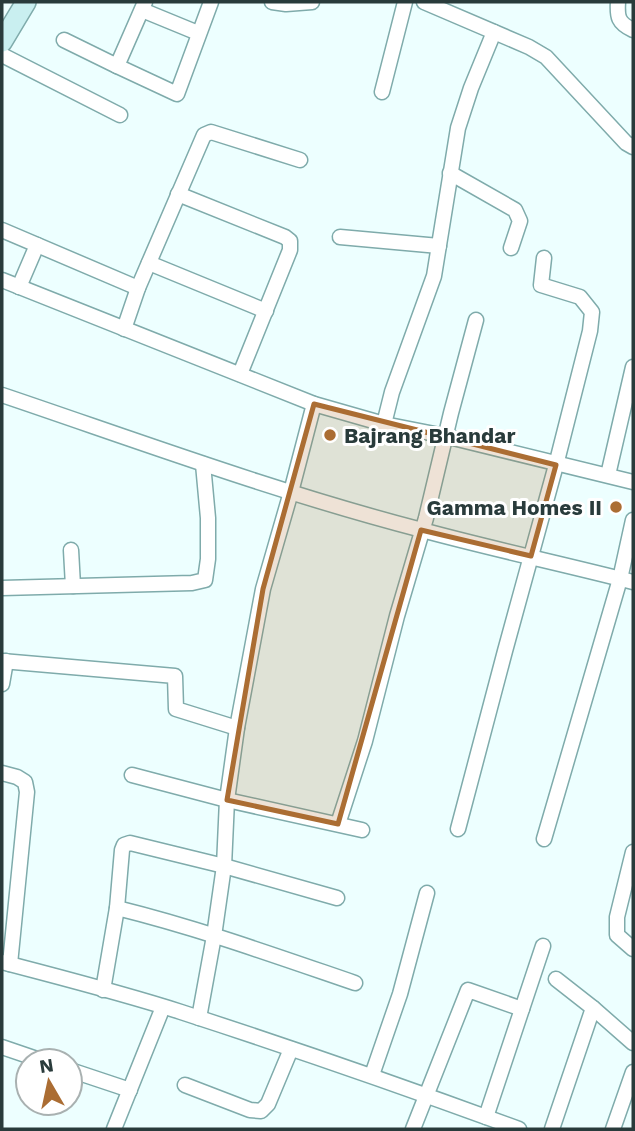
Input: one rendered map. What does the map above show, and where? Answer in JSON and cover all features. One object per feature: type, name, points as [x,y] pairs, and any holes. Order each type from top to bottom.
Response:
[{"type":"main road","points":[[2,42],[26,2]]},
{"type":"street","points":[[64,40],[177,94],[211,2]]},
{"type":"street","points":[[272,2],[312,2]]},
{"type":"street","points":[[382,92],[405,2]]},
{"type":"street","points":[[424,2],[529,47],[546,57],[626,143],[633,147]]},
{"type":"street","points":[[618,2],[617,15],[624,26],[633,30]]},
{"type":"street","points":[[117,66],[143,6],[198,33]]},
{"type":"street","points":[[384,424],[392,392],[434,276],[458,128],[494,32]]},
{"type":"street","points":[[2,55],[120,115]]},
{"type":"street","points":[[124,328],[138,288],[204,135],[211,132],[300,160]]},
{"type":"street","points":[[450,173],[515,210],[520,221],[511,248]]},
{"type":"street","points":[[178,194],[285,237],[290,242],[290,250],[240,374]]},
{"type":"street","points":[[2,230],[138,288]]},
{"type":"street","points":[[340,237],[439,246]]},
{"type":"street","points":[[19,287],[37,245]]},
{"type":"street","points":[[458,829],[590,331],[592,312],[580,297],[541,285],[544,258]]},
{"type":"street","points":[[149,263],[266,311]]},
{"type":"street","points":[[2,280],[314,404],[384,424],[445,436],[633,482]]},
{"type":"street","points":[[338,824],[365,741],[426,518],[476,320]]},
{"type":"street","points":[[608,475],[631,387],[633,367]]},
{"type":"street","points":[[2,395],[291,492],[421,530],[626,580]]},
{"type":"street","points":[[199,1018],[215,936],[224,866],[227,800],[237,728],[263,589],[314,404]]},
{"type":"street","points":[[2,588],[192,583],[205,580],[208,518],[203,464]]},
{"type":"street","points":[[544,839],[626,580],[633,520]]},
{"type":"street","points":[[71,550],[73,586]]},
{"type":"street","points":[[2,684],[4,661],[175,676],[176,709],[237,728]]},
{"type":"street","points":[[2,773],[25,782],[27,792],[6,963],[199,1018],[372,1075],[519,1129]]},
{"type":"street","points":[[131,775],[362,830]]},
{"type":"street","points":[[103,990],[117,908],[124,845],[130,843],[224,866],[337,898]]},
{"type":"street","points":[[633,852],[626,905],[616,926],[617,935],[633,948]]},
{"type":"street","points":[[372,1075],[400,994],[427,893]]},
{"type":"street","points":[[117,908],[166,920],[355,983]]},
{"type":"street","points":[[486,1117],[543,946]]},
{"type":"street","points":[[556,979],[633,1043]]},
{"type":"street","points":[[413,1129],[468,990],[522,1009]]},
{"type":"street","points":[[114,1129],[163,1007]]},
{"type":"street","points":[[552,1129],[593,1008]]},
{"type":"street","points":[[185,1086],[250,1110],[261,1111],[268,1104],[291,1049]]},
{"type":"street","points":[[613,1129],[633,1072]]},
{"type":"street","points":[[84,1075],[130,1090]]},
{"type":"highlighted area","points":[[314,404],[556,465],[531,556],[421,530],[338,824],[227,800],[263,589]]},
{"type":"place","name":"Bajrang Bhandar","points":[[330,435]]},
{"type":"place","name":"Gamma Homes II","points":[[616,507]]}]
